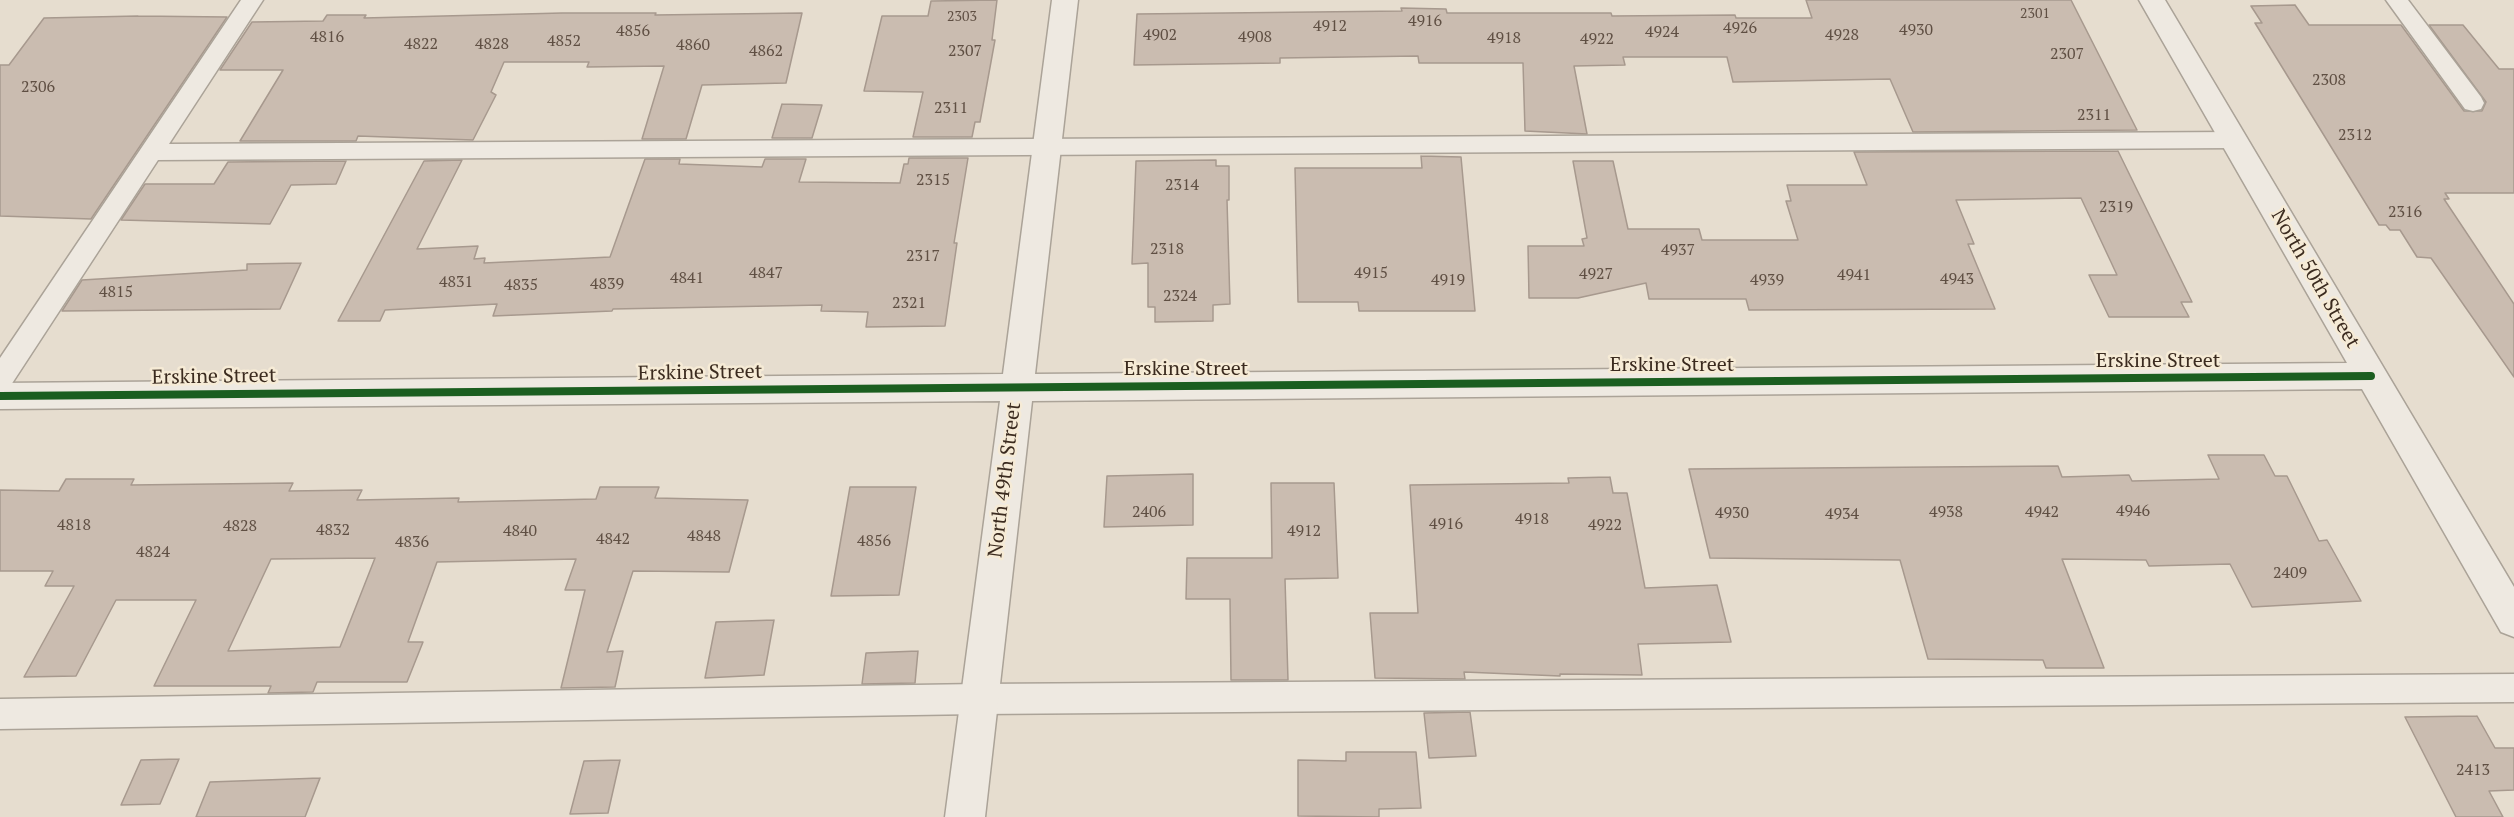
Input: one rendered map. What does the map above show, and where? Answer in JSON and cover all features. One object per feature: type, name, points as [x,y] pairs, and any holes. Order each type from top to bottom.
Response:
[{"type":"street","name":"North 49th Street","points":[[965,817],[1065,0]]},
{"type":"street","name":"North 50th Street","points":[[2152,0],[2514,620]]},
{"type":"street","name":"Erskine Street","points":[[0,396],[2371,376]]},
{"type":"lane","points":[[0,380],[252,0]]},
{"type":"lane","points":[[2397,0],[2473,103]]},
{"type":"lane","points":[[151,152],[2234,140]]},
{"type":"lane","points":[[0,714],[979,699],[2514,688]]},
{"type":"building","points":[[997,0],[992,40],[995,40],[980,122],[975,122],[972,137],[913,137],[923,92],[864,91],[882,16],[928,16],[931,1]]},
{"type":"building","points":[[1806,0],[2071,0],[2137,130],[1913,132],[1890,79],[1733,82],[1727,57],[1623,57],[1625,65],[1574,66],[1587,134],[1525,131],[1523,63],[1419,63],[1418,56],[1280,58],[1280,63],[1134,65],[1137,14],[1402,11],[1401,8],[1446,9],[1447,13],[1611,13],[1612,16],[1735,15],[1736,18],[1812,18]]},
{"type":"building","points":[[2295,5],[2309,25],[2401,25],[2464,111],[2482,111],[2486,102],[2429,25],[2463,25],[2499,69],[2514,69],[2514,193],[2445,193],[2449,199],[2444,199],[2514,304],[2514,377],[2431,258],[2417,257],[2400,230],[2390,230],[2386,225],[2379,225],[2255,23],[2262,23],[2251,6]]},
{"type":"building","points":[[656,13],[655,15],[802,13],[786,83],[702,85],[686,139],[642,139],[664,66],[587,67],[589,62],[504,62],[491,92],[496,95],[473,140],[358,136],[356,141],[240,141],[283,70],[220,70],[252,22],[323,21],[327,15],[366,15],[364,18]]},
{"type":"building","points":[[227,17],[91,219],[0,216],[0,65],[9,65],[44,18]]},
{"type":"building","points":[[782,104],[822,105],[812,138],[772,138]]},
{"type":"building","points":[[2118,151],[2192,302],[2181,302],[2189,317],[2109,317],[2089,275],[2117,275],[2081,198],[1956,200],[1974,244],[1968,244],[1995,309],[1749,310],[1746,299],[1649,299],[1646,283],[1578,298],[1529,298],[1528,246],[1584,246],[1582,239],[1587,238],[1573,161],[1613,161],[1628,229],[1699,229],[1702,240],[1798,240],[1786,201],[1791,201],[1787,185],[1867,185],[1854,152]]},
{"type":"building","points":[[1421,156],[1461,157],[1475,311],[1359,311],[1358,302],[1298,302],[1295,168],[1422,168]]},
{"type":"building","points":[[909,158],[968,158],[954,243],[957,243],[945,326],[866,327],[868,312],[821,311],[822,305],[613,309],[612,311],[493,316],[497,304],[385,310],[380,321],[338,321],[424,161],[462,160],[417,249],[478,246],[474,259],[485,258],[484,263],[610,257],[645,159],[680,159],[679,164],[762,167],[765,159],[806,159],[799,182],[900,183],[904,164],[908,164]]},
{"type":"building","points":[[1216,160],[1216,166],[1229,166],[1229,200],[1227,200],[1230,304],[1213,305],[1213,321],[1155,322],[1155,307],[1148,307],[1148,263],[1132,264],[1136,161]]},
{"type":"building","points":[[346,161],[336,184],[291,185],[270,224],[121,220],[145,184],[214,184],[228,162]]},
{"type":"building","points":[[301,263],[280,309],[62,311],[82,280],[247,270],[247,264]]},
{"type":"building","points":[[2208,455],[2264,455],[2275,476],[2287,476],[2319,541],[2327,540],[2361,601],[2252,607],[2230,564],[2149,566],[2146,560],[2062,559],[2104,668],[2046,668],[2043,660],[1928,659],[1900,560],[1710,558],[1689,469],[2058,466],[2062,477],[2129,475],[2132,481],[2219,479]]},
{"type":"building","points":[[1193,474],[1193,525],[1104,527],[1107,476]]},
{"type":"building","points":[[1610,477],[1613,493],[1627,493],[1645,588],[1717,585],[1731,642],[1638,644],[1642,675],[1560,674],[1560,676],[1464,672],[1465,679],[1375,678],[1370,613],[1418,613],[1410,485],[1569,483],[1568,478]]},
{"type":"building","points":[[66,479],[134,479],[131,485],[293,483],[289,491],[362,490],[357,500],[459,498],[458,502],[596,499],[600,487],[659,487],[655,498],[748,500],[729,572],[633,571],[607,652],[623,651],[615,687],[561,688],[585,590],[565,590],[576,559],[437,562],[408,642],[423,642],[407,682],[317,682],[313,692],[268,693],[271,686],[154,686],[196,600],[116,600],[76,676],[24,677],[74,586],[45,586],[53,571],[0,571],[0,490],[59,491]],"holes":[[[375,558],[340,647],[228,651],[271,559]]]},
{"type":"building","points":[[1271,483],[1334,483],[1338,578],[1285,579],[1288,680],[1231,680],[1230,599],[1186,599],[1187,558],[1272,558]]},
{"type":"building","points":[[850,487],[916,487],[899,595],[831,596]]},
{"type":"building","points":[[774,620],[764,675],[705,678],[716,622]]},
{"type":"building","points":[[918,651],[915,683],[862,684],[866,653]]},
{"type":"building","points":[[1470,712],[1476,756],[1429,758],[1424,713]]},
{"type":"building","points":[[2477,716],[2495,748],[2514,748],[2514,790],[2489,791],[2503,817],[2456,817],[2405,717]]},
{"type":"building","points":[[1346,752],[1416,752],[1421,808],[1379,809],[1379,817],[1298,816],[1298,760],[1346,761]]},
{"type":"building","points":[[179,759],[160,804],[121,805],[141,760]]},
{"type":"building","points":[[620,760],[608,813],[570,814],[584,761]]},
{"type":"building","points":[[320,778],[305,817],[196,817],[210,782]]},
{"type":"cycle path","points":[[0,396],[2371,376]]}]
